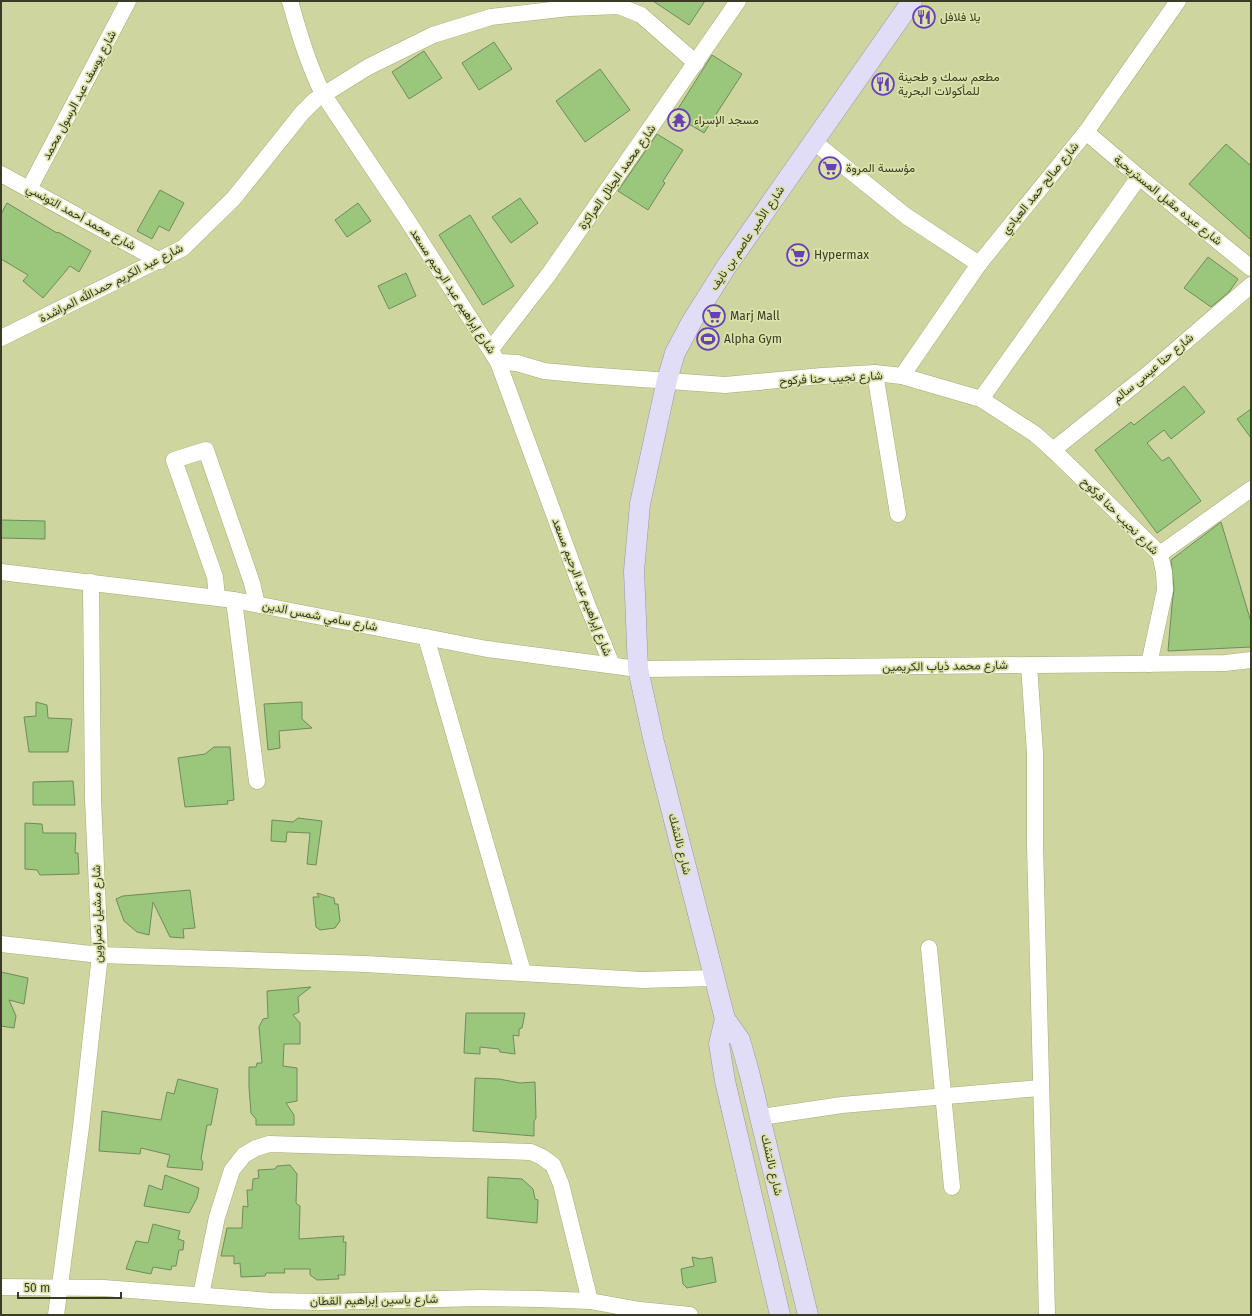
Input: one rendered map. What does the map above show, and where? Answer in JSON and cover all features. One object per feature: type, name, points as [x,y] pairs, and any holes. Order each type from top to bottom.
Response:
[{"type":"main road","name":"شارع الأمير عاصم بن نايف","points":[[638,669],[634,571],[640,504],[667,380],[676,353],[692,321],[726,267],[912,1]]},
{"type":"main road","name":"شارع نالتشك","points":[[638,669],[662,772],[725,1019],[740,1040],[761,1117],[808,1315]]},
{"type":"main road","name":"شارع نالتشك","points":[[725,1019],[718,1044],[725,1081],[780,1315]]},
{"type":"street","name":"شارع يوسف عبد الرسول محمد","points":[[29,189],[128,1]]},
{"type":"street","name":"شارع إبراهيم عبد الرحيم مسعد","points":[[290,1],[302,45],[323,94],[495,356],[586,604],[612,665]]},
{"type":"street","name":"شارع محمد الجلال العراكزة","points":[[495,356],[549,274],[738,1]]},
{"type":"street","name":"شارع صالح حمد العبادي","points":[[902,376],[979,264],[1086,132],[1178,1]]},
{"type":"street","name":"شارع عبد الكريم حمدالله المراشدة","points":[[1,338],[160,261],[182,248],[214,219],[252,178],[302,113],[323,94],[399,51],[457,27],[491,17],[562,9],[611,6],[634,11],[641,15],[696,63]]},
{"type":"street","name":"شارع عبده مقبل المستريحية","points":[[1086,132],[1251,268]]},
{"type":"street","points":[[814,141],[906,216],[979,264]]},
{"type":"street","name":"شارع محمد أحمد التونسي","points":[[1,174],[160,261]]},
{"type":"street","points":[[981,399],[1139,177]]},
{"type":"street","name":"شارع حنا عيسى سالم","points":[[1053,450],[1148,374],[1251,285]]},
{"type":"street","name":"شارع نجيب حنا فركوح","points":[[495,356],[544,371],[586,376],[667,380],[725,385],[822,376],[875,373],[902,376],[981,399],[1035,434],[1160,554],[1164,572],[1165,590],[1149,664]]},
{"type":"street","points":[[875,373],[898,514]]},
{"type":"street","points":[[217,598],[215,577],[174,460],[206,450],[252,583],[257,604]]},
{"type":"street","points":[[1160,554],[1251,489]]},
{"type":"street","name":"شارع سامي شمس الدين","points":[[1,572],[234,600],[487,649],[638,669]]},
{"type":"street","name":"شارع مشيل نصراوين","points":[[56,1315],[58,1289],[81,1128],[100,955],[94,799],[91,582]]},
{"type":"street","points":[[234,600],[257,781]]},
{"type":"street","points":[[426,637],[523,972]]},
{"type":"street","name":"شارع محمد ذياب الكريمين","points":[[638,669],[1225,663],[1251,660]]},
{"type":"street","points":[[1029,665],[1035,753],[1034,844],[1047,1315]]},
{"type":"street","points":[[1,944],[100,955],[365,964],[642,980],[715,978]]},
{"type":"street","points":[[929,948],[952,1187]]},
{"type":"street","points":[[761,1117],[842,1105],[1040,1088]]},
{"type":"street","points":[[200,1295],[217,1217],[232,1170],[244,1156],[256,1148],[269,1144],[425,1150],[511,1151],[531,1152],[542,1156],[553,1165],[561,1184],[590,1301]]},
{"type":"street","name":"شارع ياسين إبراهيم القطان","points":[[1,1287],[58,1289],[104,1288],[200,1295],[271,1308],[321,1302],[513,1297],[590,1301],[640,1310],[690,1315]]},
{"type":"building","points":[[653,1],[705,1],[689,25]]},
{"type":"building","points":[[494,42],[512,69],[479,90],[462,63]]},
{"type":"building","points":[[424,51],[442,78],[409,99],[392,72]]},
{"type":"building","points":[[712,55],[742,74],[704,133],[674,115]]},
{"type":"building","points":[[600,69],[630,110],[585,142],[556,101]]},
{"type":"building","points":[[657,134],[683,150],[663,181],[665,183],[648,210],[618,191]]},
{"type":"building","points":[[1226,144],[1251,166],[1251,240],[1189,184]]},
{"type":"building","points":[[160,190],[184,203],[169,231],[159,226],[152,239],[137,231]]},
{"type":"building","points":[[520,198],[538,223],[511,243],[492,217]]},
{"type":"building","points":[[7,203],[57,233],[58,232],[91,251],[79,272],[70,266],[43,298],[23,281],[28,275],[1,259],[1,214]]},
{"type":"building","points":[[358,203],[371,221],[347,237],[335,220]]},
{"type":"building","points":[[470,215],[514,286],[483,305],[439,235]]},
{"type":"building","points":[[1208,257],[1238,279],[1229,292],[1211,307],[1184,288]]},
{"type":"building","points":[[406,273],[416,296],[389,309],[378,286]]},
{"type":"building","points":[[1184,386],[1205,412],[1171,439],[1164,430],[1147,443],[1162,461],[1169,457],[1201,501],[1157,533],[1095,450],[1131,422],[1134,425]]},
{"type":"building","points":[[1251,409],[1251,438],[1237,419]]},
{"type":"building","points":[[1,520],[45,521],[45,539],[1,538]]},
{"type":"building","points":[[1221,522],[1251,622],[1251,647],[1168,651],[1174,589],[1171,560]]},
{"type":"building","points":[[36,702],[47,705],[48,718],[72,719],[68,752],[29,752],[24,717],[36,716]]},
{"type":"building","points":[[302,702],[302,719],[312,728],[279,731],[280,748],[268,750],[264,704]]},
{"type":"building","points":[[214,747],[230,747],[234,800],[227,801],[228,804],[185,807],[178,758],[205,754]]},
{"type":"building","points":[[73,781],[75,805],[33,805],[33,782]]},
{"type":"building","points":[[298,818],[322,821],[316,865],[307,864],[310,833],[287,832],[286,842],[271,841],[272,820],[293,822]]},
{"type":"building","points":[[25,823],[42,824],[43,833],[76,833],[75,853],[78,853],[79,874],[40,875],[37,870],[25,869]]},
{"type":"building","points":[[190,890],[195,928],[183,929],[184,938],[170,937],[153,902],[149,935],[137,932],[124,921],[116,899],[123,896]]},
{"type":"building","points":[[317,893],[334,898],[335,904],[338,904],[340,921],[335,928],[320,930],[316,927],[313,897],[319,897]]},
{"type":"building","points":[[1,972],[28,978],[24,1004],[9,1000],[16,1016],[14,1028],[1,1026]]},
{"type":"building","points":[[311,987],[298,997],[299,1012],[293,1015],[300,1023],[300,1044],[284,1044],[283,1066],[297,1068],[297,1101],[286,1103],[294,1115],[294,1125],[256,1125],[256,1119],[251,1113],[249,1067],[256,1067],[257,1063],[262,1063],[259,1027],[263,1019],[268,1018],[267,991]]},
{"type":"building","points":[[466,1013],[525,1013],[522,1028],[519,1029],[519,1036],[513,1035],[515,1054],[500,1052],[499,1049],[480,1047],[480,1054],[464,1053]]},
{"type":"building","points":[[475,1078],[499,1079],[520,1083],[535,1082],[536,1118],[534,1121],[534,1136],[473,1131]]},
{"type":"building","points":[[178,1079],[218,1089],[211,1125],[207,1125],[201,1159],[203,1162],[202,1170],[167,1167],[170,1155],[141,1148],[140,1154],[99,1151],[102,1111],[161,1120],[167,1092],[174,1094]]},
{"type":"building","points":[[290,1165],[297,1174],[296,1203],[300,1206],[299,1239],[344,1236],[343,1242],[346,1242],[345,1275],[338,1275],[339,1279],[317,1280],[310,1275],[310,1269],[284,1269],[285,1273],[266,1273],[265,1276],[241,1277],[240,1263],[234,1264],[234,1256],[221,1256],[227,1228],[242,1228],[243,1206],[248,1207],[247,1190],[252,1190],[253,1179],[259,1178],[258,1170],[275,1169],[277,1166]]},
{"type":"building","points":[[165,1175],[199,1188],[197,1198],[189,1213],[144,1206],[149,1185],[162,1190]]},
{"type":"building","points":[[488,1177],[522,1179],[533,1189],[535,1199],[538,1200],[537,1223],[487,1218]]},
{"type":"building","points":[[153,1224],[180,1231],[178,1239],[184,1241],[183,1250],[179,1250],[176,1266],[172,1266],[171,1270],[153,1267],[151,1274],[126,1269],[136,1241],[148,1243]]},
{"type":"building","points":[[692,1257],[701,1259],[712,1257],[716,1282],[687,1288],[683,1284],[681,1269],[694,1266]]},
{"type":"place","name":"يلا فلافل","points":[[924,17]]},
{"type":"place","name":"مطعم سمك و طحينة للمأكولات البحرية","points":[[883,84]]},
{"type":"place","name":"مسجد الإسراء","points":[[679,120]]},
{"type":"place","name":"مؤسسة المروة","points":[[830,168]]},
{"type":"place","name":"Hypermax","points":[[798,255]]},
{"type":"place","name":"Marj Mall","points":[[714,316]]},
{"type":"place","name":"Alpha Gym","points":[[708,339]]}]
